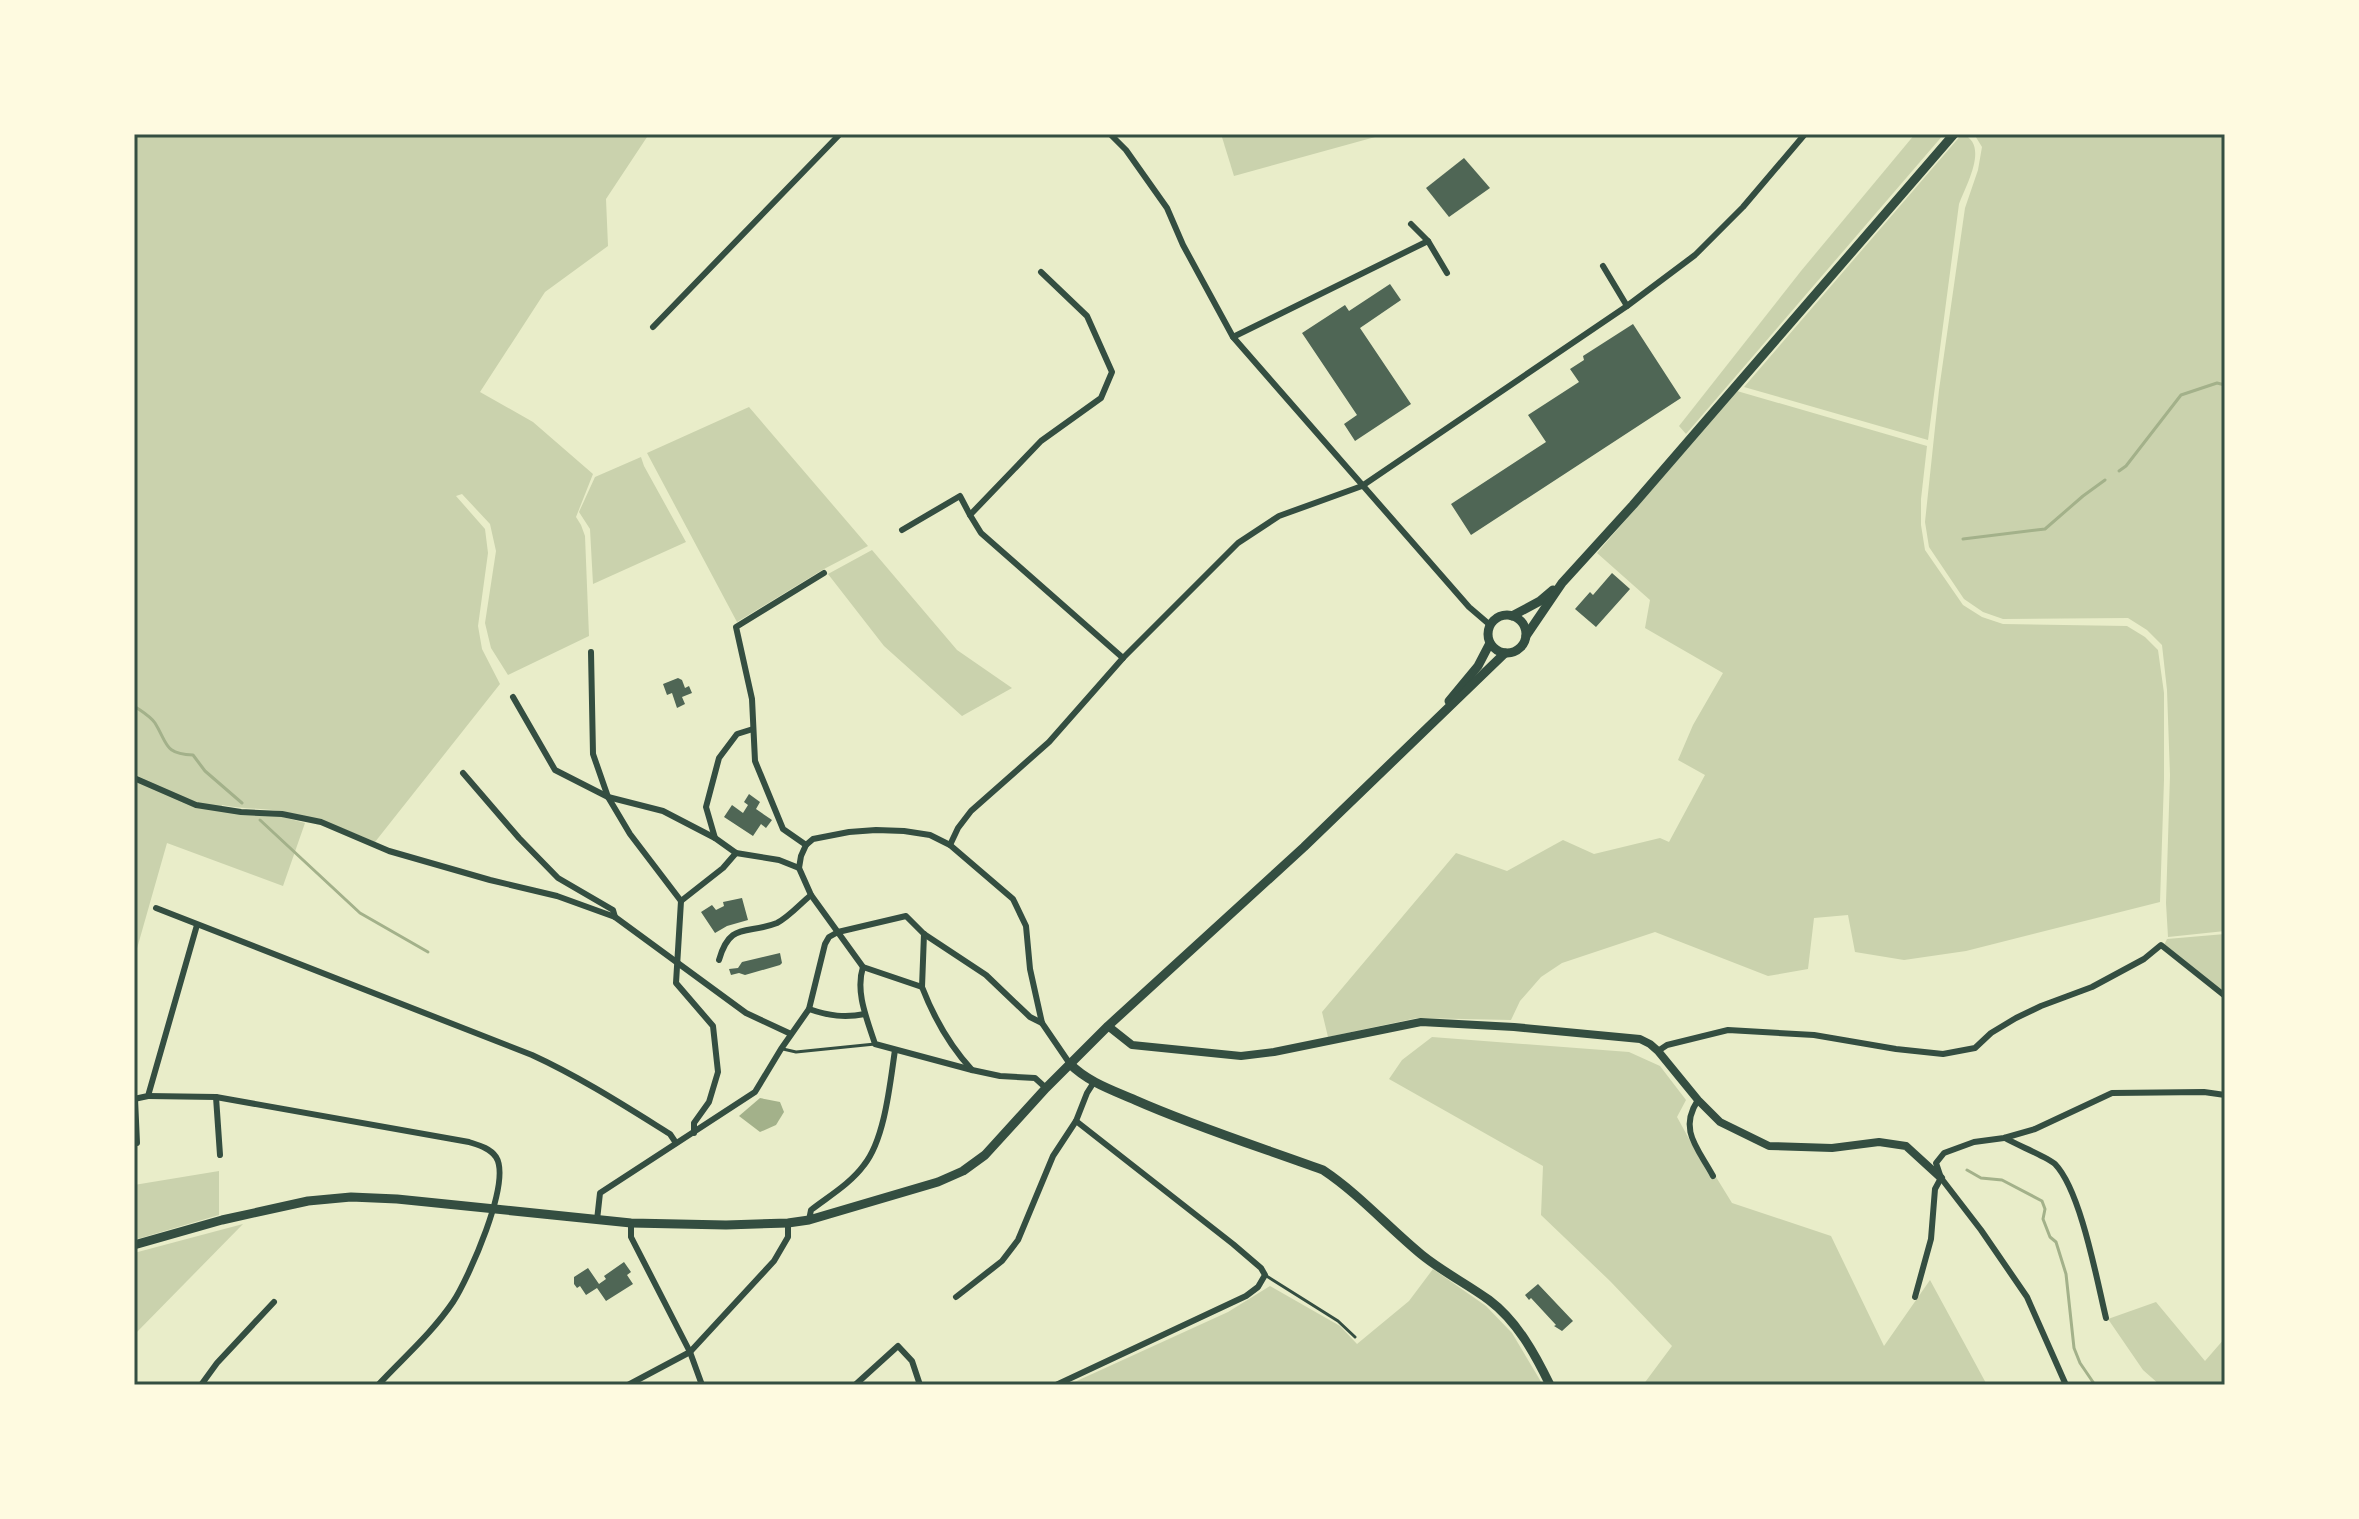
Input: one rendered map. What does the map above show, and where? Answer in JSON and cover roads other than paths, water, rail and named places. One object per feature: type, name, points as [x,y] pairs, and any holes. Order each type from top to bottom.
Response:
[{"type":"main road","points":[[1490,643],[1505,653],[1518,650],[1562,583],[1954,134]]},
{"type":"main road","points":[[1430,725],[1478,666],[1490,643],[1490,625],[1496,619],[1512,616],[1540,601],[1562,583]]},
{"type":"main road","points":[[1512,616],[1522,623],[1526,636]]},
{"type":"main road","points":[[134,1245],[222,1220],[325,1199],[397,1199],[631,1223],[726,1225],[809,1220],[938,1182],[963,1171],[985,1155],[1108,1026],[1293,857],[1505,653]]},
{"type":"main road","points":[[1070,1064],[1094,1082],[1176,1117],[1323,1170],[1347,1186],[1425,1258],[1491,1302],[1514,1326],[1534,1354],[1550,1385]]},
{"type":"street","points":[[653,327],[840,134]]},
{"type":"street","points":[[1110,134],[1126,150],[1167,208],[1183,245],[1233,337],[1469,607],[1490,625]]},
{"type":"street","points":[[950,845],[971,811],[1049,742],[1123,658],[1238,543],[1279,516],[1362,486],[1627,306],[1695,255],[1743,207],[1805,134]]},
{"type":"street","points":[[1411,224],[1428,241],[1447,273]]},
{"type":"street","points":[[1233,337],[1428,241]]},
{"type":"street","points":[[1603,266],[1627,306]]},
{"type":"street","points":[[970,515],[1041,441],[1101,398],[1112,372],[1087,316],[1041,272]]},
{"type":"street","points":[[902,530],[960,496],[981,533],[1123,658]]},
{"type":"street","points":[[806,845],[783,829],[755,761],[750,680],[736,627],[824,573]]},
{"type":"street","points":[[591,652],[593,754],[608,797],[630,834],[681,901],[676,983],[713,1026],[718,1072],[709,1102],[694,1123],[694,1133]]},
{"type":"street","points":[[513,697],[555,770],[608,797],[663,811],[715,838],[736,853],[779,860],[799,868]]},
{"type":"street","points":[[715,838],[706,807],[719,758],[737,734],[753,729]]},
{"type":"street","points":[[463,773],[558,878],[613,910],[615,917]]},
{"type":"street","points":[[134,778],[196,805],[282,814],[321,822],[389,851],[557,896],[615,917],[746,1013],[791,1034]]},
{"type":"street","points":[[922,987],[863,967],[811,895],[799,868],[806,845],[813,839],[876,830],[930,835],[950,845],[1013,899],[1026,926],[1030,969],[1042,1023],[1070,1064]]},
{"type":"street","points":[[681,901],[723,868],[736,853]]},
{"type":"street","points":[[719,960],[722,947],[737,931],[778,922],[811,895]]},
{"type":"street","points":[[156,908],[532,1055],[616,1100],[670,1134],[676,1143]]},
{"type":"street","points":[[597,1220],[600,1193],[755,1092],[809,1009],[825,944],[829,937],[838,932],[906,916],[924,934],[986,975],[1030,1017],[1042,1023]]},
{"type":"street","points":[[148,1096],[197,925]]},
{"type":"street","points":[[924,934],[922,987],[953,1049],[972,1070]]},
{"type":"street","points":[[1658,1051],[1667,1045],[1728,1030],[1814,1035],[1943,1054],[1975,1048],[1991,1033],[2016,1018],[2092,987],[2144,959],[2161,945],[2225,996]]},
{"type":"street","points":[[863,967],[859,980],[865,1014],[875,1044],[1000,1076],[1035,1078],[1046,1088]]},
{"type":"street","points":[[809,1009],[846,1017],[865,1014]]},
{"type":"street","points":[[1108,1026],[1132,1045],[1241,1056],[1421,1022],[1640,1039],[1658,1051],[1720,1122],[1769,1146],[1832,1148],[1879,1142],[1906,1146],[1941,1178],[2027,1297],[2066,1385]]},
{"type":"street","points":[[809,1220],[811,1210],[845,1186],[868,1160],[885,1117],[895,1050]]},
{"type":"street","points":[[956,1297],[1002,1261],[1018,1240],[1053,1156],[1076,1121],[1094,1082]]},
{"type":"street","points":[[1915,1297],[1931,1239],[1935,1189],[1941,1178],[1936,1163],[1944,1153],[1974,1142],[2035,1129],[2112,1093],[2204,1092],[2225,1095]]},
{"type":"street","points":[[137,1143],[134,1099],[148,1096],[216,1097],[469,1142],[484,1147],[496,1157],[500,1170],[491,1221],[453,1302],[378,1385]]},
{"type":"street","points":[[216,1097],[220,1155]]},
{"type":"street","points":[[1698,1100],[1687,1121],[1690,1133],[1713,1176]]},
{"type":"street","points":[[1056,1385],[1246,1296],[1258,1287],[1265,1275],[1233,1244],[1076,1121]]},
{"type":"street","points":[[2004,1138],[2054,1163],[2071,1189],[2086,1234],[2106,1318]]},
{"type":"street","points":[[631,1223],[631,1237],[690,1352],[702,1385]]},
{"type":"street","points":[[628,1385],[690,1352],[774,1261],[788,1237],[788,1223]]},
{"type":"street","points":[[201,1385],[217,1363],[274,1302]]},
{"type":"street","points":[[855,1385],[898,1346],[912,1361],[920,1385]]},
{"type":"lane","points":[[781,1049],[796,1052],[875,1044]]},
{"type":"lane","points":[[1265,1275],[1338,1321],[1355,1337]]},
{"type":"waterway","points":[[2119,471],[2181,395],[2217,383],[2225,385]]},
{"type":"waterway","points":[[1963,539],[2045,529],[2105,480]]},
{"type":"waterway","points":[[134,706],[153,720],[172,750],[193,755],[205,771],[242,803]]},
{"type":"waterway","points":[[260,820],[360,913],[428,952]]},
{"type":"waterway","points":[[1967,1170],[1981,1178],[2002,1180],[2042,1201],[2045,1209],[2043,1219],[2050,1237],[2056,1242],[2066,1274],[2074,1348],[2095,1385]]}]
